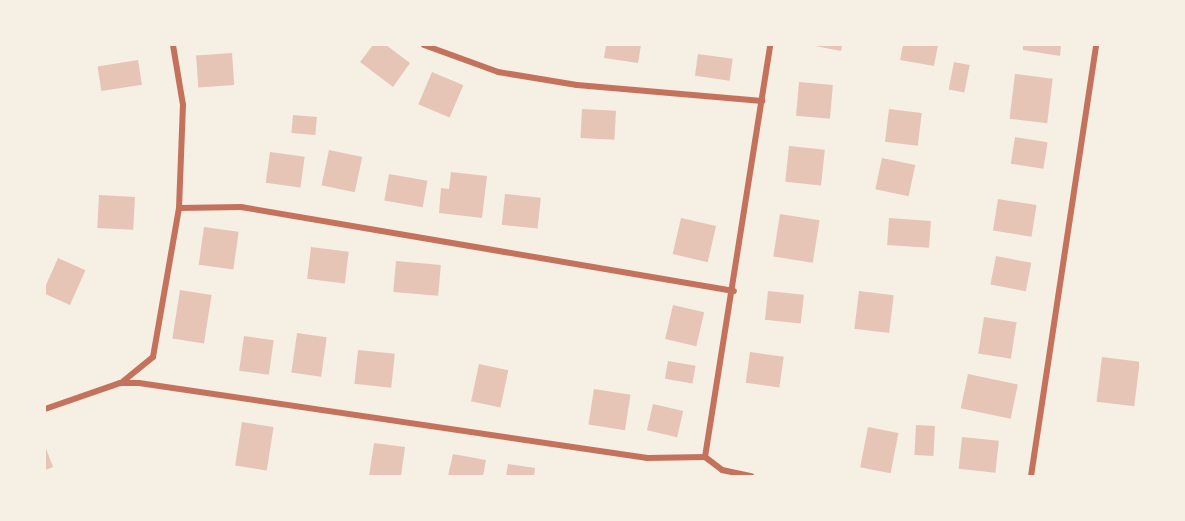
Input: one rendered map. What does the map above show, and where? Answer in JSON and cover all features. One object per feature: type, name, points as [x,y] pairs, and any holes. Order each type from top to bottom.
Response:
[{"type":"street","points":[[45,410],[120,383],[153,357],[178,208],[183,105],[174,45]]},
{"type":"street","points":[[424,45],[498,72],[577,85],[762,101]]},
{"type":"street","points":[[705,457],[734,291],[770,45]]},
{"type":"street","points":[[1030,476],[1096,45]]},
{"type":"street","points":[[178,208],[241,207],[734,291]]},
{"type":"street","points":[[120,383],[647,458],[705,457],[721,473],[751,476]]},
{"type":"building","points":[[373,45],[386,45],[410,63],[393,87],[360,62]]},
{"type":"building","points":[[606,45],[641,45],[638,63],[604,58]]},
{"type":"building","points":[[810,45],[842,45],[841,51]]},
{"type":"building","points":[[903,45],[938,45],[934,66],[900,60]]},
{"type":"building","points":[[1023,45],[1061,45],[1060,56],[1023,50]]},
{"type":"building","points":[[232,53],[234,85],[198,87],[196,56]]},
{"type":"building","points":[[698,54],[733,59],[730,81],[695,76]]},
{"type":"building","points":[[138,60],[142,85],[101,91],[98,66]]},
{"type":"building","points":[[954,62],[970,65],[964,93],[949,89]]},
{"type":"building","points":[[432,72],[463,85],[450,118],[418,104]]},
{"type":"building","points":[[1015,74],[1053,79],[1047,123],[1010,119]]},
{"type":"building","points":[[799,82],[833,85],[830,119],[796,116]]},
{"type":"building","points":[[582,109],[616,111],[614,140],[580,138]]},
{"type":"building","points":[[889,109],[922,113],[918,146],[885,142]]},
{"type":"building","points":[[293,115],[317,117],[315,135],[291,133]]},
{"type":"building","points":[[1015,137],[1048,142],[1043,169],[1011,164]]},
{"type":"building","points":[[789,146],[825,150],[821,186],[785,182]]},
{"type":"building","points":[[329,150],[362,157],[355,192],[322,185]]},
{"type":"building","points":[[270,152],[305,157],[300,188],[266,183]]},
{"type":"building","points":[[882,158],[915,165],[909,196],[875,189]]},
{"type":"building","points":[[451,172],[487,176],[482,218],[439,213],[441,188],[449,189]]},
{"type":"building","points":[[389,174],[427,181],[423,207],[384,201]]},
{"type":"building","points":[[505,194],[541,198],[538,229],[502,225]]},
{"type":"building","points":[[99,195],[135,197],[133,230],[97,228]]},
{"type":"building","points":[[998,199],[1037,205],[1032,237],[993,231]]},
{"type":"building","points":[[780,214],[820,220],[813,263],[773,256]]},
{"type":"building","points":[[681,218],[716,226],[708,262],[673,254]]},
{"type":"building","points":[[889,218],[931,221],[929,248],[887,245]]},
{"type":"building","points":[[204,227],[239,232],[233,270],[199,265]]},
{"type":"building","points":[[311,247],[349,252],[345,283],[307,279]]},
{"type":"building","points":[[996,256],[1031,263],[1026,291],[990,284]]},
{"type":"building","points":[[58,258],[85,270],[70,305],[45,294],[45,287]]},
{"type":"building","points":[[396,261],[441,265],[438,296],[393,292]]},
{"type":"building","points":[[180,290],[212,295],[204,343],[172,338]]},
{"type":"building","points":[[768,291],[804,295],[801,324],[765,320]]},
{"type":"building","points":[[859,291],[894,295],[889,333],[854,329]]},
{"type":"building","points":[[673,305],[704,312],[696,346],[665,339]]},
{"type":"building","points":[[984,317],[1017,322],[1011,359],[978,354]]},
{"type":"building","points":[[297,333],[327,337],[321,377],[291,373]]},
{"type":"building","points":[[244,336],[274,340],[269,375],[239,371]]},
{"type":"building","points":[[358,350],[395,354],[391,388],[354,384]]},
{"type":"building","points":[[750,352],[784,357],[779,387],[746,383]]},
{"type":"building","points":[[1102,357],[1140,362],[1134,406],[1097,402]]},
{"type":"building","points":[[668,361],[696,366],[692,384],[665,379]]},
{"type":"building","points":[[479,364],[508,370],[500,407],[471,401]]},
{"type":"building","points":[[968,374],[1018,385],[1011,419],[961,408]]},
{"type":"building","points":[[594,389],[631,395],[625,430],[588,425]]},
{"type":"building","points":[[653,404],[683,411],[677,437],[647,430]]},
{"type":"building","points":[[242,422],[274,427],[267,470],[235,465]]},
{"type":"building","points":[[916,425],[935,426],[933,456],[914,455]]},
{"type":"building","points":[[868,427],[898,433],[891,473],[860,467]]},
{"type":"building","points":[[962,437],[999,441],[995,473],[959,469]]},
{"type":"building","points":[[374,443],[405,447],[401,476],[369,476]]},
{"type":"building","points":[[45,446],[53,467],[45,470]]},
{"type":"building","points":[[453,454],[486,460],[483,476],[448,476]]},
{"type":"building","points":[[508,464],[535,468],[534,476],[506,476]]}]
